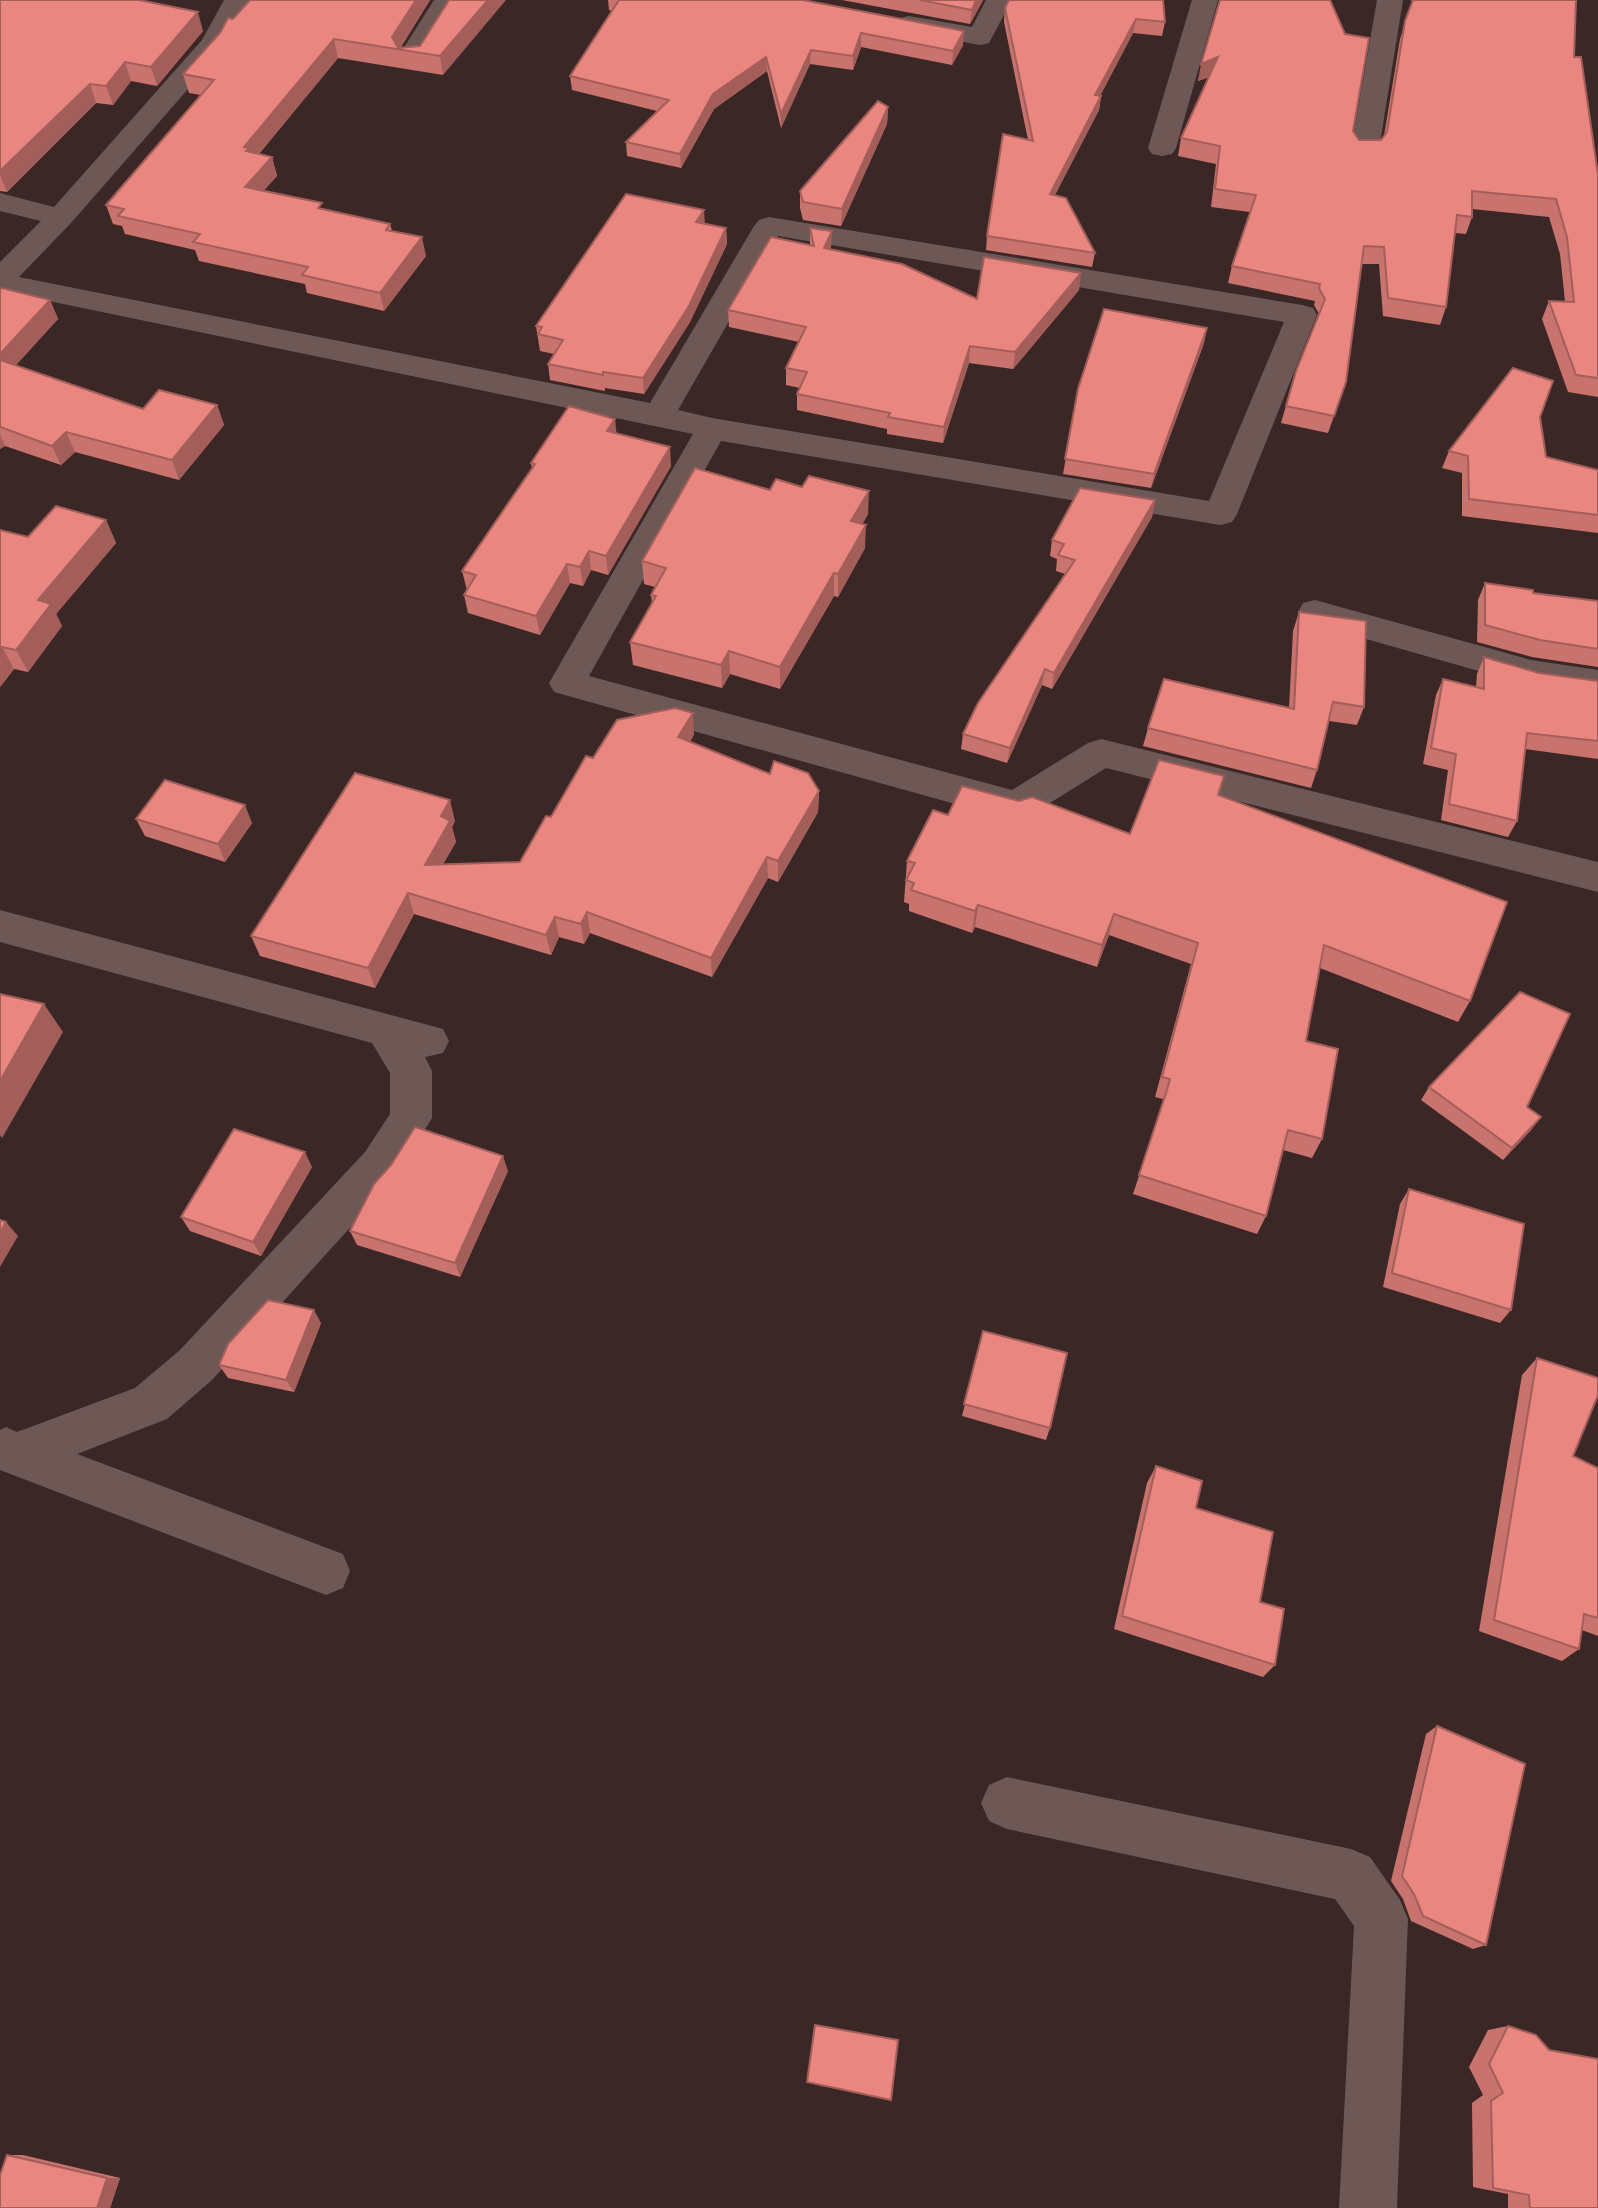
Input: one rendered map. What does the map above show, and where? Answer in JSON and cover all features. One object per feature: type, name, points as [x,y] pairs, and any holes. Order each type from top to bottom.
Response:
[{"type":"street","points":[[0,280],[61,217],[214,43],[237,0]]},
{"type":"street","points":[[411,57],[447,0]]},
{"type":"street","points":[[879,18],[980,37],[999,0]]},
{"type":"street","points":[[1162,148],[1205,0]]},
{"type":"street","points":[[1365,149],[1390,0]]},
{"type":"street","points":[[0,202],[61,217]]},
{"type":"street","points":[[0,280],[659,415],[712,429],[1220,514],[1302,315],[769,226],[659,415]]},
{"type":"street","points":[[712,429],[567,683],[1016,806],[1101,753],[1598,877]]},
{"type":"street","points":[[1315,612],[1531,673],[1598,683]]},
{"type":"street","points":[[0,926],[428,1041]]},
{"type":"street","points":[[9,1451],[151,1404],[196,1365],[380,1165],[411,1118],[411,1071],[385,1029]]},
{"type":"street","points":[[9,1451],[326,1571]]},
{"type":"street","points":[[1007,1803],[1351,1876],[1381,1919],[1368,2208]]},
{"type":"building","points":[[0,0],[139,0],[198,12],[151,67],[125,62],[106,86],[90,84],[0,171]]},
{"type":"building","points":[[250,0],[416,0],[392,37],[398,48],[420,46],[449,0],[488,0],[440,56],[334,39],[244,147],[249,148],[246,151],[272,157],[245,187],[322,203],[318,208],[390,224],[386,230],[422,237],[380,293],[302,275],[308,267],[193,242],[200,234],[118,216],[124,209],[106,205],[214,80],[183,74],[220,33],[228,18],[233,19]]},
{"type":"building","points":[[619,0],[803,0],[964,31],[953,51],[861,33],[853,56],[811,50],[781,114],[766,57],[713,94],[680,154],[626,142],[669,100],[570,76]]},
{"type":"building","points":[[920,0],[976,0],[972,10]]},
{"type":"building","points":[[1009,0],[1163,0],[1165,22],[1136,19],[1095,95],[1101,96],[1050,194],[1066,198],[1095,253],[987,236],[1003,134],[1033,141],[1005,8]]},
{"type":"building","points":[[1220,0],[1330,0],[1345,34],[1369,38],[1353,131],[1359,140],[1381,140],[1387,132],[1405,21],[1413,0],[1576,0],[1574,57],[1581,57],[1598,175],[1598,378],[1576,375],[1549,301],[1574,302],[1567,237],[1556,199],[1472,191],[1472,217],[1457,215],[1446,307],[1388,298],[1384,247],[1364,246],[1346,382],[1334,416],[1286,406],[1296,371],[1325,299],[1320,284],[1232,266],[1256,195],[1215,189],[1220,146],[1181,138],[1218,57],[1201,64]]},
{"type":"building","points":[[878,101],[888,107],[842,209],[803,202],[800,191]]},
{"type":"building","points":[[626,194],[704,210],[696,222],[726,228],[689,306],[643,378],[603,372],[603,375],[548,364],[563,340],[538,334],[542,327],[536,326]]},
{"type":"building","points":[[810,228],[832,231],[824,248],[902,264],[977,299],[984,257],[1081,273],[1015,352],[970,346],[944,427],[888,417],[890,413],[797,394],[807,372],[786,368],[806,327],[728,310],[771,237],[814,246]]},
{"type":"building","points":[[0,289],[50,300],[0,354]]},
{"type":"building","points":[[1104,309],[1207,328],[1154,474],[1065,459],[1078,389]]},
{"type":"building","points":[[0,360],[143,409],[159,390],[217,405],[172,460],[66,432],[52,446],[0,427]]},
{"type":"building","points":[[1513,368],[1553,381],[1540,417],[1546,457],[1598,470],[1598,515],[1469,499],[1468,456],[1449,451]]},
{"type":"building","points":[[569,406],[615,419],[607,431],[670,447],[606,556],[589,551],[580,567],[567,564],[536,616],[464,595],[476,575],[462,571],[535,464],[531,463]]},
{"type":"building","points":[[695,468],[770,490],[776,479],[802,487],[809,476],[869,491],[851,521],[866,525],[838,574],[834,573],[780,667],[729,651],[721,665],[630,642],[656,596],[651,595],[666,568],[642,561]]},
{"type":"building","points":[[1080,488],[1155,500],[1054,673],[1045,669],[1010,748],[963,734],[978,703],[1075,560],[1058,555],[1064,544],[1052,540]]},
{"type":"building","points":[[56,506],[106,520],[38,600],[51,604],[16,650],[0,649],[0,530],[28,537]]},
{"type":"building","points":[[1485,583],[1598,601],[1598,649],[1540,640],[1485,625]]},
{"type":"building","points":[[1299,612],[1366,621],[1364,707],[1333,702],[1317,770],[1148,728],[1164,679],[1294,709]]},
{"type":"building","points":[[1484,657],[1539,673],[1598,681],[1598,741],[1527,733],[1517,821],[1449,804],[1456,754],[1431,748],[1443,679],[1484,689]]},
{"type":"building","points":[[675,708],[693,713],[678,737],[770,774],[774,761],[808,773],[819,791],[778,861],[767,857],[711,958],[587,912],[581,924],[555,917],[546,935],[408,893],[368,968],[251,936],[355,773],[450,800],[441,816],[450,821],[425,865],[520,862],[546,816],[551,817],[586,756],[593,758],[617,720]]},
{"type":"building","points":[[1159,760],[1224,776],[1218,795],[1507,902],[1470,1001],[1324,945],[1306,1041],[1338,1049],[1322,1139],[1288,1130],[1266,1216],[1139,1175],[1170,1079],[1162,1077],[1198,943],[1114,914],[1102,945],[978,905],[975,911],[911,890],[914,883],[906,880],[915,863],[907,861],[933,810],[948,815],[962,786],[1019,801],[1032,797],[1130,834]]},
{"type":"building","points":[[165,780],[245,805],[218,844],[136,819]]},
{"type":"building","points":[[1520,992],[1570,1014],[1527,1107],[1541,1117],[1512,1148],[1429,1087]]},
{"type":"building","points":[[0,994],[44,1004],[0,1081]]},
{"type":"building","points":[[415,1127],[503,1156],[455,1263],[350,1231],[374,1184],[391,1165]]},
{"type":"building","points":[[234,1129],[305,1152],[253,1242],[181,1217]]},
{"type":"building","points":[[1409,1189],[1524,1224],[1511,1310],[1392,1273]]},
{"type":"building","points":[[268,1300],[314,1310],[286,1380],[219,1365],[228,1344]]},
{"type":"building","points":[[983,1331],[1067,1353],[1050,1428],[964,1404]]},
{"type":"building","points":[[1537,1358],[1598,1378],[1598,1395],[1573,1456],[1598,1468],[1598,1618],[1584,1614],[1579,1649],[1494,1620]]},
{"type":"building","points":[[1156,1466],[1202,1481],[1196,1508],[1273,1532],[1260,1602],[1284,1609],[1275,1665],[1122,1616]]},
{"type":"building","points":[[1437,1726],[1525,1764],[1486,1945],[1423,1916],[1402,1876]]},
{"type":"building","points":[[815,2025],[898,2040],[891,2100],[807,2082]]},
{"type":"building","points":[[1508,2026],[1536,2035],[1549,2050],[1598,2059],[1598,2208],[1530,2208],[1529,2195],[1493,2188],[1491,2101],[1503,2093],[1489,2064]]},
{"type":"building","points":[[7,2155],[107,2178],[97,2208],[0,2208],[0,2175]]}]
